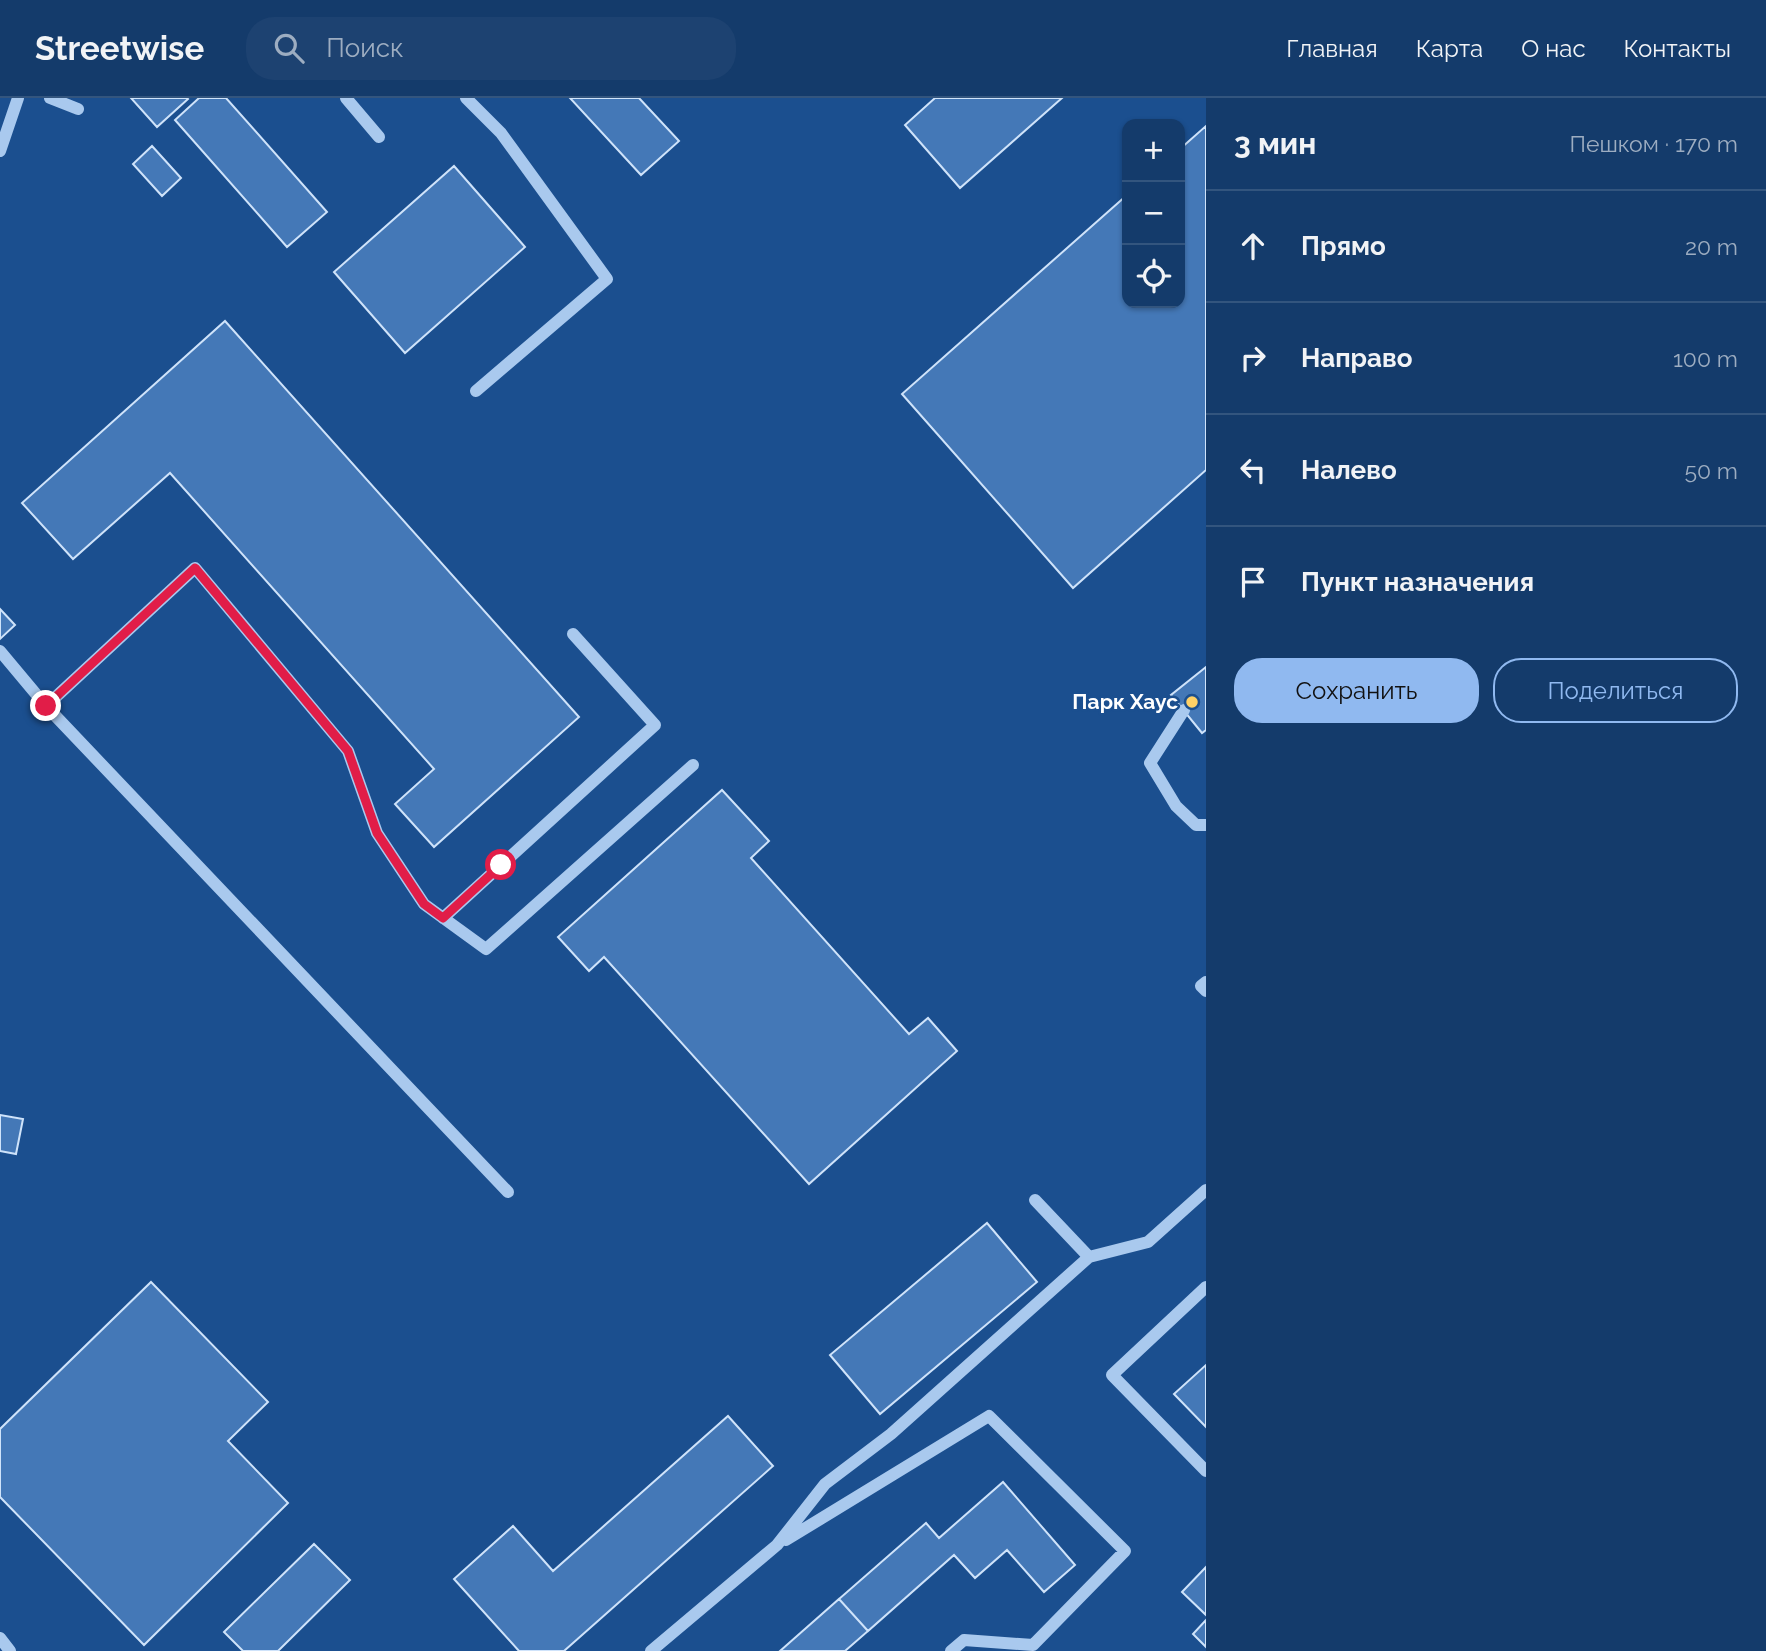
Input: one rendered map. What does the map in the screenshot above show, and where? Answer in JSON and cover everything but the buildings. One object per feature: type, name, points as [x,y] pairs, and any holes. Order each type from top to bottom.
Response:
[{"type":"street","points":[[0,151],[18,98]]},
{"type":"street","points":[[50,98],[78,109]]},
{"type":"street","points":[[346,98],[379,137]]},
{"type":"street","points":[[466,98],[501,133],[607,279],[476,391]]},
{"type":"street","points":[[46,706],[195,568],[348,751],[377,833],[424,904],[486,949],[693,765]]},
{"type":"street","points":[[443,918],[654,725],[573,634]]},
{"type":"street","points":[[0,651],[46,706],[508,1192]]},
{"type":"street","points":[[1184,710],[1150,763],[1176,806],[1196,825],[1206,825]]},
{"type":"street","points":[[1206,982],[1201,986],[1206,991]]},
{"type":"street","points":[[777,1545],[825,1484],[891,1434],[1089,1257],[1149,1242],[1206,1190]]},
{"type":"street","points":[[1035,1200],[1089,1257]]},
{"type":"street","points":[[1206,1287],[1112,1376],[1206,1471]]},
{"type":"street","points":[[651,1651],[777,1545],[989,1416],[1125,1551],[1033,1645],[964,1640],[951,1651]]},
{"type":"street","points":[[0,1637],[10,1651]]},
{"type":"place","name":"Парк Хаус","points":[[1192,702]]},
{"type":"route","points":[[46,706],[195,568],[348,751],[377,833],[424,904],[443,918],[501,865]]}]
